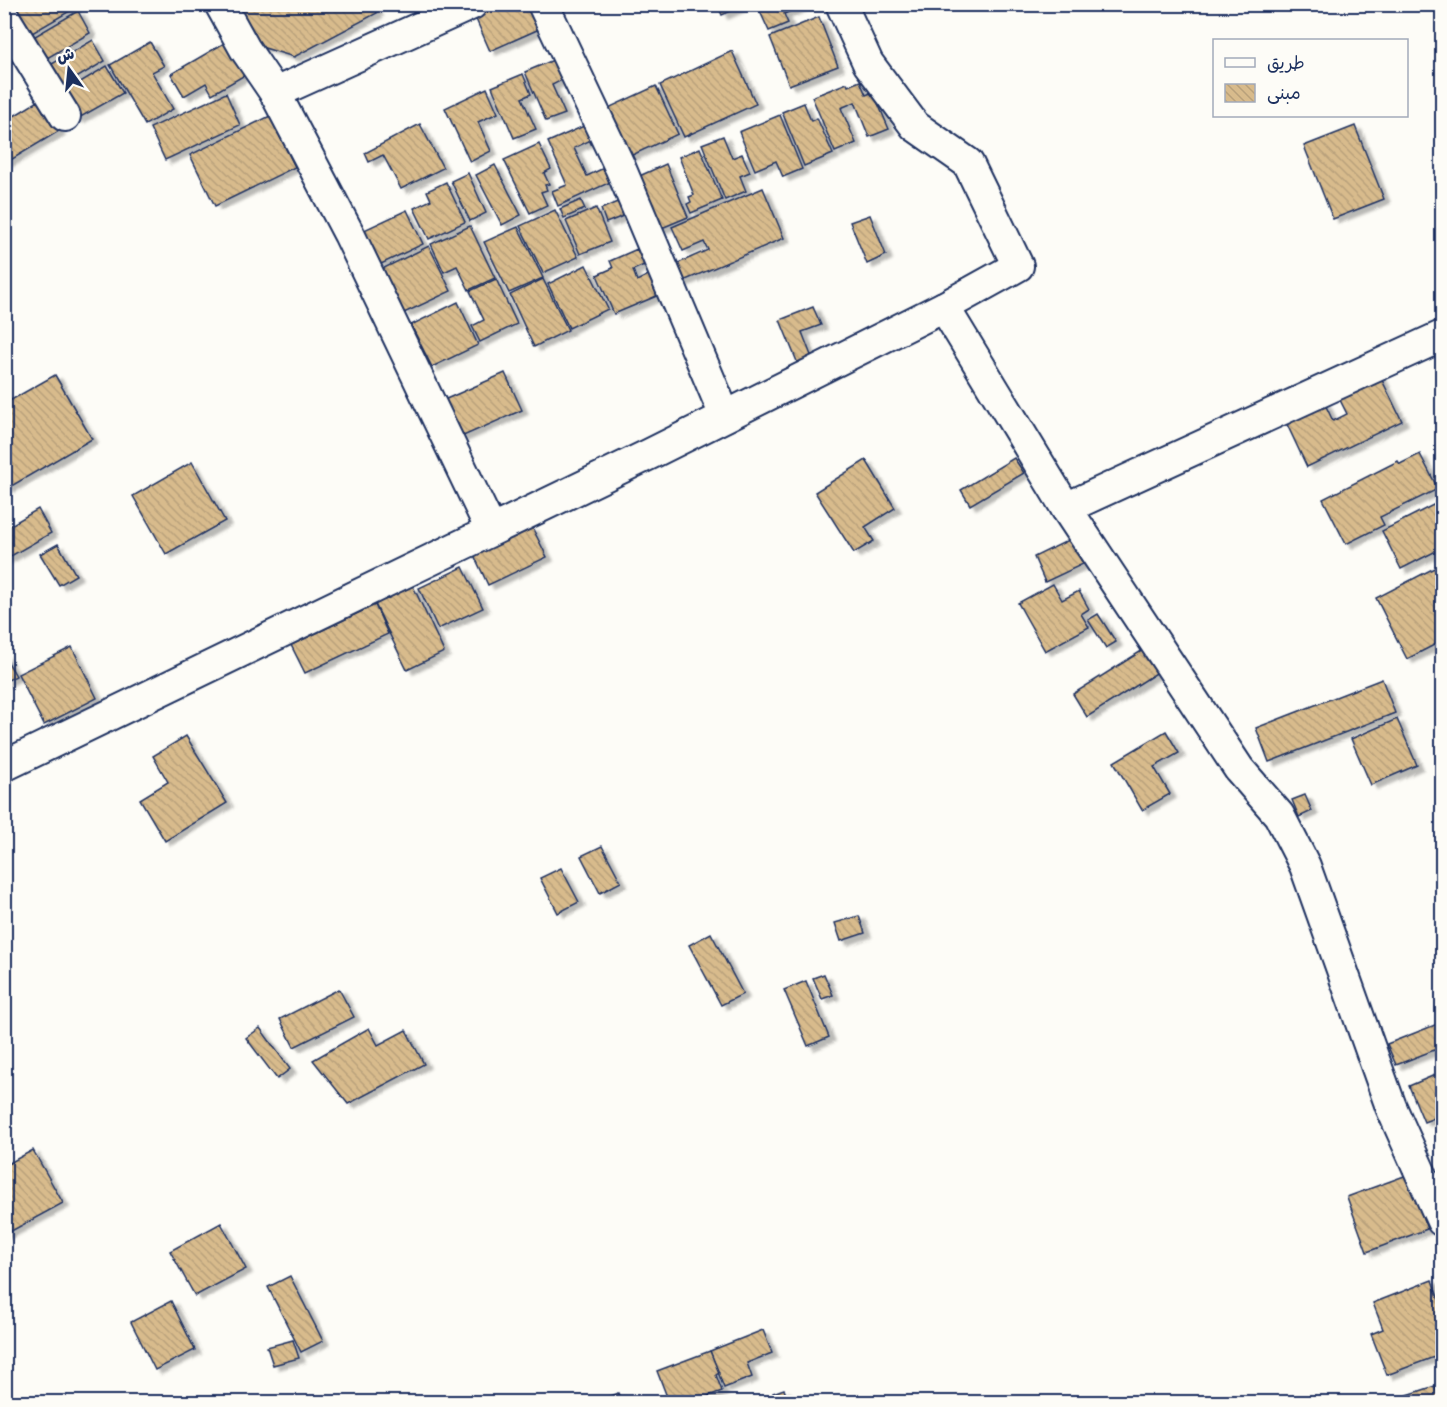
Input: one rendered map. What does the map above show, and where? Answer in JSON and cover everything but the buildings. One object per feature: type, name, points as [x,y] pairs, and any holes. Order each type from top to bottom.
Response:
[{"type":"street","points":[[220,4],[245,49],[275,93],[349,234],[491,530]]},
{"type":"street","points":[[275,93],[472,4]]},
{"type":"street","points":[[543,4],[620,167],[725,417]]},
{"type":"street","points":[[4,766],[725,417],[944,307],[1018,266],[968,163],[915,126],[868,63],[841,4]]},
{"type":"street","points":[[4,17],[65,116]]},
{"type":"street","points":[[944,307],[1066,508],[1239,769],[1279,815],[1305,866],[1391,1107],[1443,1221]]},
{"type":"street","points":[[1066,508],[1443,336]]}]
